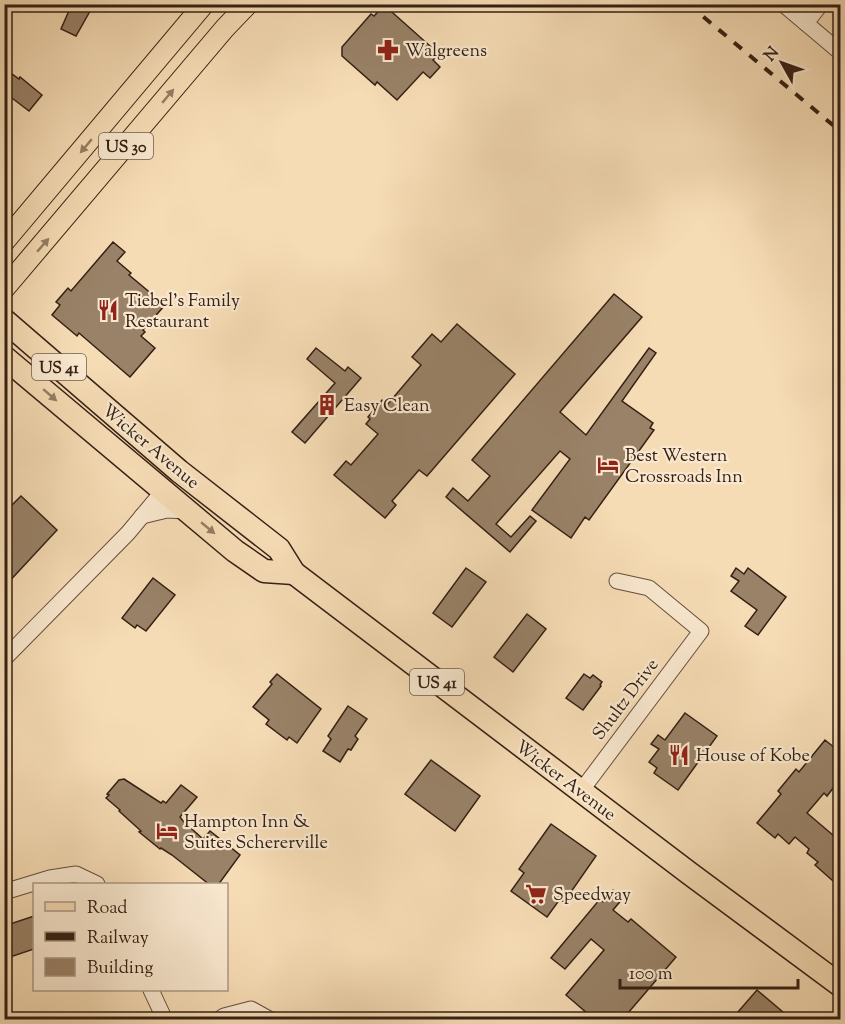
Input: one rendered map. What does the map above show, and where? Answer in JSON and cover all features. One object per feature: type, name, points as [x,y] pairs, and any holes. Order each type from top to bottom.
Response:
[{"type":"highway","name":"Wicker Avenue","points":[[4,320],[179,471],[279,549],[294,573],[840,985]]},
{"type":"highway","name":"Wicker Avenue","points":[[4,357],[235,551],[264,571],[294,573]]},
{"type":"highway","points":[[163,491],[173,483],[222,518],[234,514]]},
{"type":"main road","name":"US 30","points":[[4,242],[204,4]]},
{"type":"main road","name":"US 30","points":[[4,289],[225,28],[248,4]]},
{"type":"street","points":[[783,4],[840,52]]},
{"type":"street","points":[[806,23],[821,4]]},
{"type":"street","points":[[4,659],[128,533],[163,491]]},
{"type":"street","points":[[142,516],[166,510],[188,511]]},
{"type":"street","name":"Shultz Drive","points":[[580,791],[701,631],[649,588],[617,581]]},
{"type":"street","points":[[34,883],[76,874],[93,883]]},
{"type":"street","points":[[4,892],[33,883]]},
{"type":"street","points":[[152,991],[165,1020]]},
{"type":"street","points":[[218,1020],[251,1009],[271,1020]]},
{"type":"building","points":[[72,4],[94,4],[76,36],[61,29]]},
{"type":"building","name":"Walgreens","points":[[384,5],[439,54],[433,60],[440,67],[430,78],[423,72],[397,100],[377,82],[375,85],[342,56],[342,47],[371,14],[374,16]]},
{"type":"building","points":[[4,68],[19,79],[20,77],[42,95],[29,111],[4,92]]},
{"type":"building","name":"Tiebel's Family Restaurant","points":[[113,242],[125,252],[117,261],[131,273],[129,275],[165,305],[143,330],[145,332],[141,336],[155,348],[130,377],[79,333],[77,336],[52,315],[60,305],[56,302],[68,288],[71,291]]},
{"type":"building","points":[[614,294],[642,317],[560,412],[586,435],[649,348],[656,353],[622,401],[653,423],[650,428],[654,430],[589,520],[585,517],[571,538],[532,510],[570,459],[560,451],[496,524],[511,537],[530,516],[536,521],[510,552],[446,497],[453,488],[468,501],[490,476],[472,460]]},
{"type":"building","points":[[457,324],[515,374],[427,476],[419,470],[392,501],[396,505],[385,518],[334,475],[346,461],[351,465],[378,434],[366,424],[370,419],[368,417],[382,400],[387,405],[421,365],[412,357],[432,334],[441,342]]},
{"type":"building","name":"Easy Clean","points":[[316,348],[345,371],[348,367],[361,378],[305,443],[292,432],[335,383],[307,359]]},
{"type":"building","points":[[21,496],[57,530],[4,587],[4,513]]},
{"type":"building","points":[[466,568],[486,582],[452,627],[433,613]]},
{"type":"building","points":[[736,568],[744,574],[748,568],[786,597],[758,635],[745,626],[757,610],[731,591],[739,581],[731,576]]},
{"type":"building","points":[[153,578],[175,595],[146,631],[137,625],[135,628],[122,618]]},
{"type":"building","points":[[527,614],[546,629],[513,672],[494,657]]},
{"type":"building","points":[[277,674],[321,709],[297,743],[289,737],[287,740],[266,724],[269,720],[253,707],[272,684],[270,682]]},
{"type":"building","points":[[584,674],[590,678],[593,675],[602,682],[583,710],[566,698]]},
{"type":"building","points":[[348,706],[367,719],[355,736],[358,739],[340,762],[323,751],[331,739],[328,736]]},
{"type":"building","name":"House of Kobe","points":[[685,713],[717,736],[678,790],[654,773],[657,768],[649,762],[659,749],[651,744],[658,735],[665,740]]},
{"type":"building","points":[[825,740],[835,748],[840,740],[840,779],[827,796],[824,793],[807,813],[834,836],[840,829],[840,872],[833,881],[815,865],[818,862],[807,853],[809,849],[795,837],[789,844],[778,834],[775,838],[757,823],[781,794],[778,791],[796,769],[799,772]]},
{"type":"building","points":[[431,760],[480,796],[455,831],[405,794]]},
{"type":"building","name":"Hampton Inn & Suites Schererville","points":[[124,779],[161,803],[163,801],[166,803],[181,785],[197,797],[180,817],[203,839],[210,831],[240,855],[219,883],[207,883],[139,832],[141,831],[106,798],[119,780]]},
{"type":"building","name":"Speedway","points":[[551,824],[596,856],[564,902],[560,899],[547,917],[511,891],[524,873],[519,869]]},
{"type":"building","points":[[613,890],[623,898],[613,910],[628,922],[631,919],[676,957],[622,1020],[595,1020],[566,995],[604,950],[591,939],[565,969],[551,958],[600,899],[603,902]]},
{"type":"building","points":[[33,916],[33,949],[4,959],[4,926]]},
{"type":"building","points":[[757,990],[783,1012],[776,1020],[731,1020]]},
{"type":"railway","points":[[688,4],[840,131]]},
{"type":"place","name":"Walgreens","points":[[388,50]]},
{"type":"place","name":"Tiebel's Family Restaurant","points":[[108,310]]},
{"type":"place","name":"Easy Clean","points":[[327,405]]},
{"type":"place","name":"Best Western Crossroads Inn","points":[[608,465]]},
{"type":"place","name":"House of Kobe","points":[[679,755]]},
{"type":"place","name":"Hampton Inn & Suites Schererville","points":[[167,831]]},
{"type":"place","name":"Speedway","points":[[536,894]]}]
